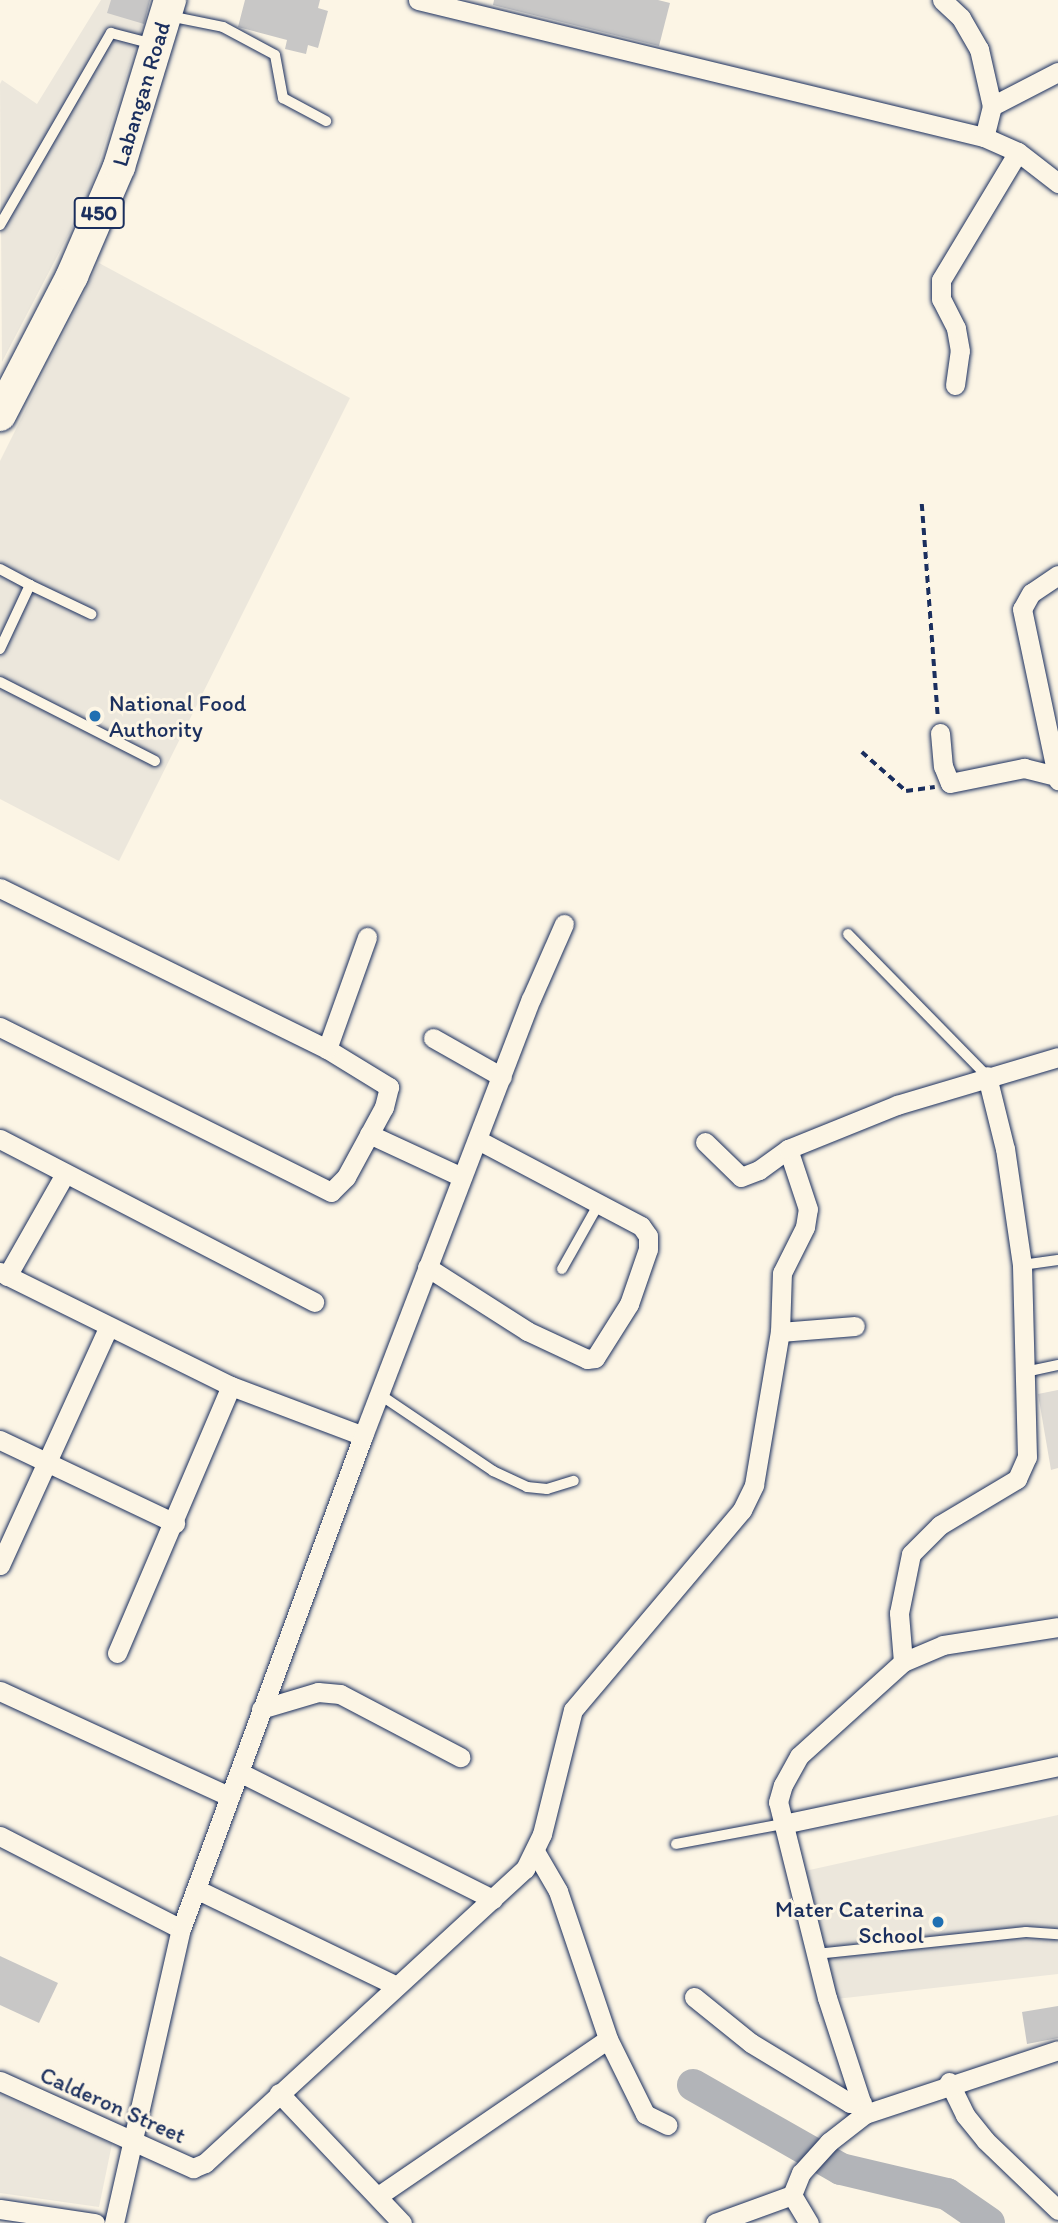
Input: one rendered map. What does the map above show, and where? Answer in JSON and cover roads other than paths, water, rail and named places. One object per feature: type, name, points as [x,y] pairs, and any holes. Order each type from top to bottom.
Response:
[{"type":"main road","name":"Labangan Road","points":[[0,415],[72,276],[119,167],[168,8]]},
{"type":"street","points":[[418,0],[639,57],[984,137],[1018,152],[1058,183]]},
{"type":"street","points":[[942,0],[974,37],[992,106],[984,137]]},
{"type":"street","points":[[992,106],[1058,72]]},
{"type":"street","points":[[956,385],[960,351],[956,328],[941,299],[941,280],[1018,152]]},
{"type":"street","points":[[940,733],[943,766],[950,783],[1024,768],[1057,778],[1022,608],[1031,593],[1058,575]]},
{"type":"street","points":[[0,888],[327,1049],[389,1087],[369,1134],[346,1177],[331,1192],[0,1027]]},
{"type":"street","points":[[114,2223],[130,2138],[181,1929],[427,1267],[564,924]]},
{"type":"street","points":[[327,1049],[367,937]]},
{"type":"street","points":[[433,1038],[502,1077]]},
{"type":"street","points":[[705,1142],[741,1177],[759,1170],[788,1149],[897,1105],[1058,1057]]},
{"type":"street","points":[[904,1661],[899,1613],[911,1553],[940,1525],[1017,1479],[1027,1457],[1022,1265],[1005,1149],[987,1076]]},
{"type":"street","points":[[369,1134],[462,1177]]},
{"type":"street","points":[[0,1139],[314,1302]]},
{"type":"street","points":[[427,1267],[527,1331],[587,1359],[594,1358],[629,1304],[648,1249],[648,1236],[641,1226],[478,1140]]},
{"type":"street","points":[[402,2223],[279,2093],[395,1985],[493,1899],[536,1853],[573,1710],[742,1510],[754,1485],[780,1332],[782,1273],[805,1227],[808,1209],[788,1149]]},
{"type":"street","points":[[65,1174],[3,1274],[108,1328],[231,1386],[363,1436]]},
{"type":"street","points":[[780,1332],[855,1326]]},
{"type":"street","points":[[0,1565],[108,1328]]},
{"type":"street","points":[[117,1653],[175,1523],[231,1386]]},
{"type":"street","points":[[0,1440],[175,1523]]},
{"type":"street","points":[[863,2108],[816,1954],[783,1824],[780,1793],[799,1756],[904,1661],[943,1644],[1058,1627]]},
{"type":"street","points":[[0,1691],[230,1797]]},
{"type":"street","points":[[261,1709],[318,1692],[340,1694],[460,1757]]},
{"type":"street","points":[[783,1824],[1058,1766]]},
{"type":"street","points":[[239,1772],[493,1899]]},
{"type":"street","points":[[0,1836],[181,1929]]},
{"type":"street","points":[[536,1853],[558,1891],[608,2039],[645,2114],[668,2125]]},
{"type":"street","points":[[196,1889],[395,1985]]},
{"type":"street","points":[[694,1997],[751,2043],[849,2103],[863,2108]]},
{"type":"street","points":[[378,2196],[608,2039]]},
{"type":"street","points":[[715,2223],[792,2195],[802,2173],[863,2108],[1058,2050]]},
{"type":"street","name":"Calderon Street","points":[[0,2081],[193,2168],[205,2163],[279,2093]]},
{"type":"street","points":[[949,2082],[965,2115],[985,2140],[1058,2210]]},
{"type":"street","points":[[792,2195],[810,2223]]},
{"type":"street","points":[[0,2209],[95,2223]]},
{"type":"lane","points":[[168,8],[223,27],[275,55],[283,98],[326,121]]},
{"type":"lane","points":[[0,225],[111,33],[156,46]]},
{"type":"lane","points":[[0,569],[91,614]]},
{"type":"lane","points":[[0,649],[30,585]]},
{"type":"lane","points":[[0,682],[155,761]]},
{"type":"lane","points":[[848,934],[987,1076]]},
{"type":"lane","points":[[562,1269],[598,1205]]},
{"type":"lane","points":[[1022,1265],[1058,1260]]},
{"type":"lane","points":[[1025,1372],[1058,1365]]},
{"type":"lane","points":[[379,1394],[493,1471],[527,1488],[547,1489],[573,1481]]},
{"type":"lane","points":[[676,1844],[783,1824]]},
{"type":"lane","points":[[816,1954],[1026,1932],[1058,1934]]},
{"type":"waterway","points":[[693,2085],[841,2169],[947,2194],[989,2223]]},
{"type":"place","name":"National Food Authority","points":[[95,716]]},
{"type":"place","name":"Mater Caterina School","points":[[938,1922]]}]
